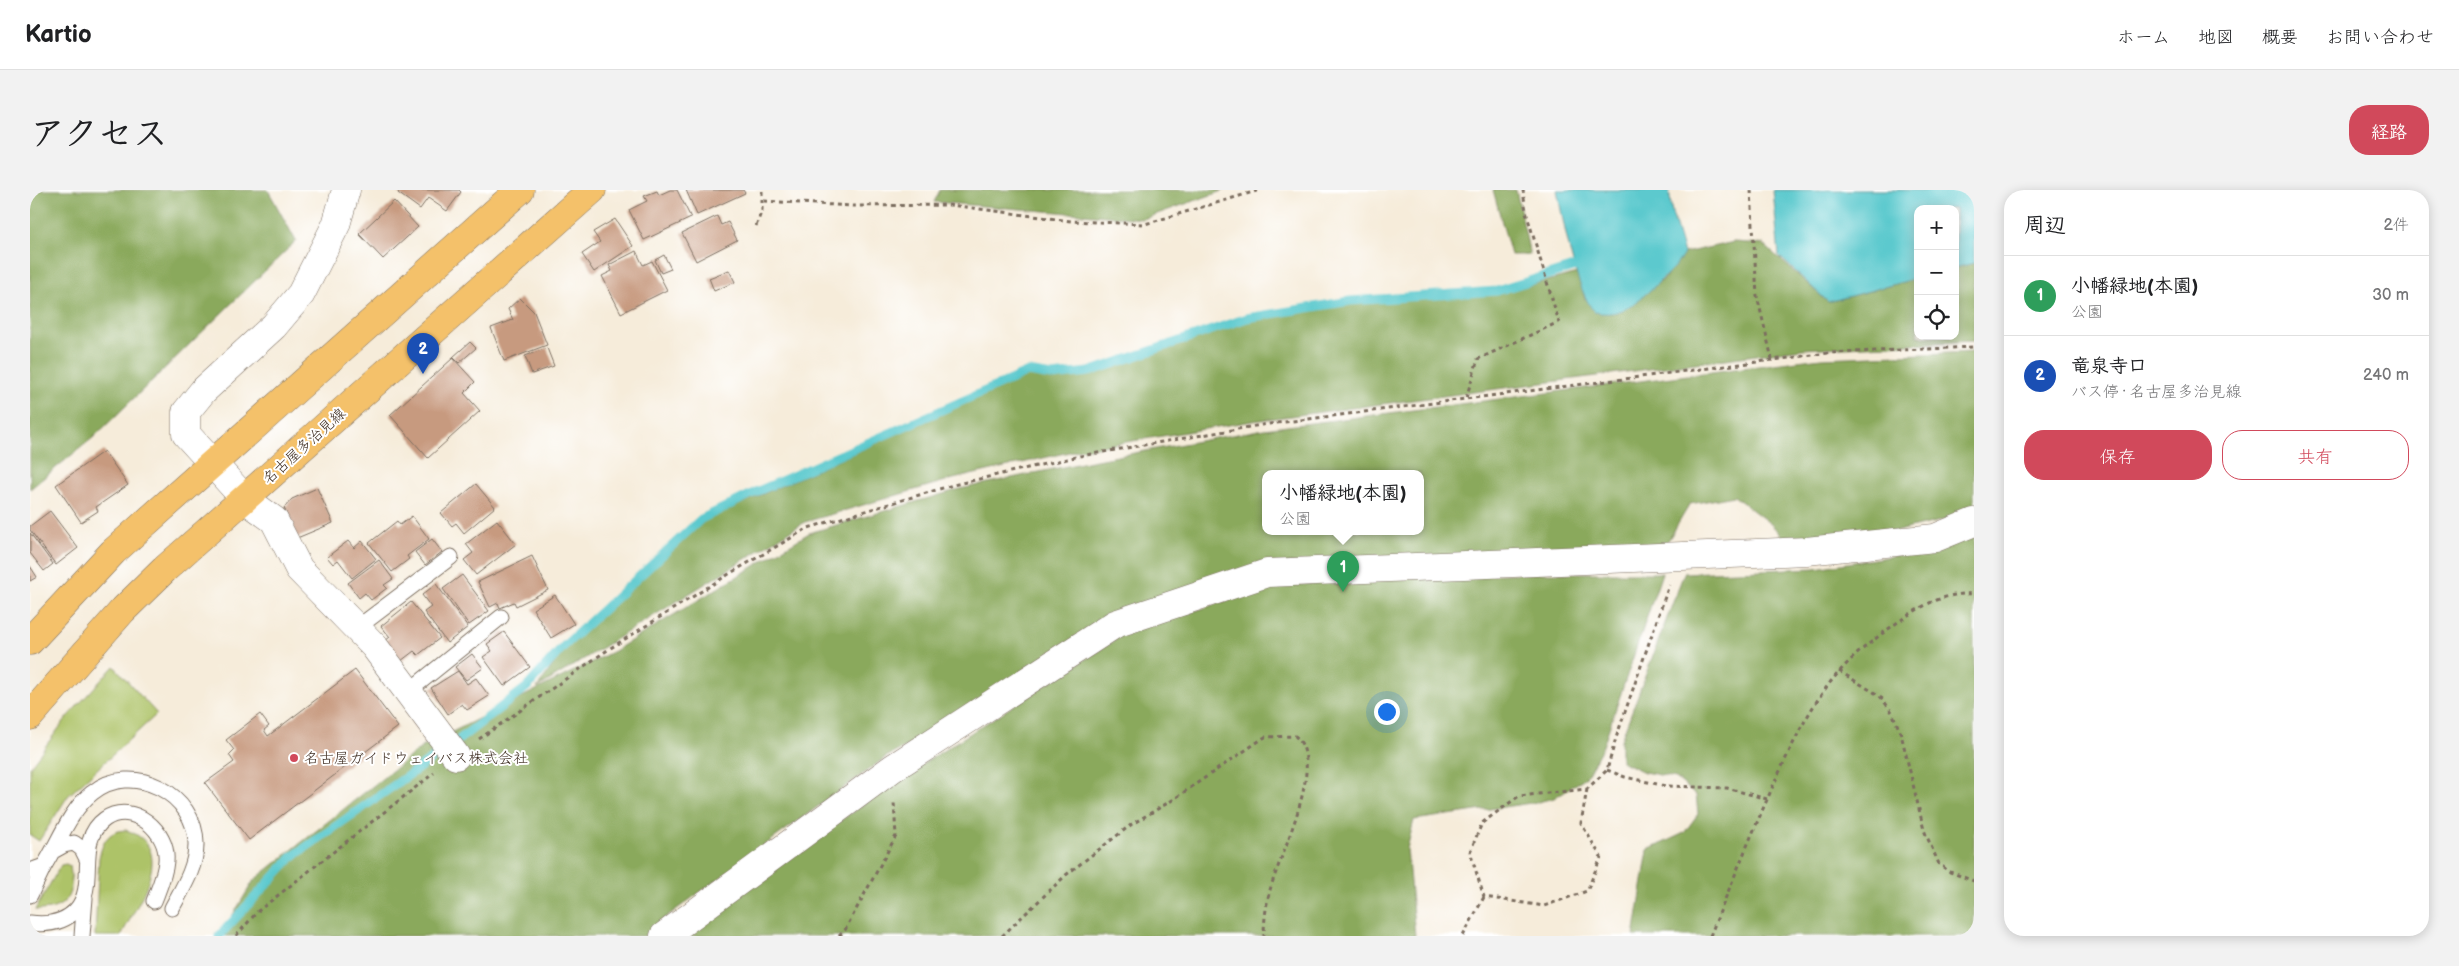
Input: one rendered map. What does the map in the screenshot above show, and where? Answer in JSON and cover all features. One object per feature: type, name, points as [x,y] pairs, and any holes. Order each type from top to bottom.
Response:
[{"type":"main road","points":[[30,641],[112,552],[520,190]]},
{"type":"main road","name":"名古屋多治見線","points":[[30,716],[123,610],[165,569],[592,190]]},
{"type":"street","points":[[346,190],[336,225],[301,294],[274,326],[203,391],[186,412],[186,434],[245,499],[274,520],[299,569],[357,628],[409,691],[456,756]]},
{"type":"street","points":[[664,936],[893,768],[1115,624],[1267,573],[1806,551],[1935,538],[1974,522]]},
{"type":"lane","points":[[357,628],[452,557]]},
{"type":"lane","points":[[409,691],[501,617]]},
{"type":"lane","points":[[55,850],[77,809],[91,793],[107,783],[125,780],[148,783],[160,787],[176,797],[186,811],[194,826],[196,845],[188,879],[172,908]]},
{"type":"lane","points":[[82,936],[89,842],[95,828],[106,818],[119,814],[133,815],[148,822],[158,831],[165,844],[166,856],[165,871],[154,901]]},
{"type":"lane","points":[[30,895],[37,868],[55,850],[64,845],[74,843],[82,848],[87,859]]},
{"type":"lane","points":[[30,923],[49,923],[68,917],[82,901],[86,887]]},
{"type":"path","points":[[756,226],[764,201],[762,190]]},
{"type":"path","points":[[764,201],[852,206],[950,205],[1071,221],[1145,224],[1260,190]]},
{"type":"path","points":[[1466,398],[1478,359],[1559,322],[1526,212],[1523,190]]},
{"type":"path","points":[[1751,190],[1757,296],[1772,359]]},
{"type":"path","points":[[236,936],[258,911],[512,714],[609,649],[729,574],[808,528],[953,485],[1080,456],[1261,425],[1772,359],[1828,353],[1974,347]]},
{"type":"path","points":[[1463,936],[1484,897],[1470,852],[1482,823],[1519,796],[1587,789],[1607,770],[1616,738],[1679,556]]},
{"type":"path","points":[[1710,936],[1767,799],[1793,743],[1814,706],[1839,671],[1874,638],[1923,605],[1959,593],[1974,594]]},
{"type":"path","points":[[1839,671],[1880,696],[1892,712],[1901,734],[1924,830],[1940,864],[1950,872],[1974,881]]},
{"type":"path","points":[[1002,936],[1066,875],[1132,824],[1171,801],[1265,737],[1295,736],[1302,742],[1306,758],[1306,788],[1269,892],[1264,936]]},
{"type":"path","points":[[839,936],[845,930],[896,836],[893,768]]},
{"type":"path","points":[[1607,770],[1625,778],[1666,786],[1727,788],[1767,799]]},
{"type":"path","points":[[1484,897],[1544,906],[1587,891],[1601,857],[1582,823],[1587,789]]},
{"type":"green space","points":[[30,190],[268,190],[296,241],[94,437],[30,489]]},
{"type":"green space","points":[[940,190],[1225,190],[1143,219],[934,202]]},
{"type":"green space","points":[[1493,190],[1516,190],[1530,255],[1511,255]]},
{"type":"green space","points":[[1734,242],[1763,244],[1828,302],[1914,279],[1914,340],[1959,340],[1959,267],[1974,263],[1974,341],[1802,349],[1253,421],[1078,450],[949,480],[805,522],[537,688],[571,639],[707,519],[1028,375],[1051,380],[1092,374],[1250,319],[1349,304],[1498,293],[1578,273],[1585,299],[1638,300],[1648,290],[1663,280],[1684,253]]},
{"type":"green space","points":[[1974,352],[1974,512],[1885,534],[1786,541],[1772,525],[1734,496],[1690,504],[1666,544],[1257,565],[886,757],[666,917],[644,936],[220,936],[254,880],[422,747],[614,651],[809,533],[960,489],[1091,461],[1264,429],[1821,358]]},
{"type":"green space","points":[[1974,537],[1974,936],[1634,936],[1648,850],[1684,833],[1698,814],[1696,795],[1676,778],[1644,772],[1621,761],[1621,740],[1684,573],[1815,568],[1913,553]]},
{"type":"green space","points":[[1531,573],[1662,573],[1603,746],[1586,777],[1554,798],[1538,802],[1414,820],[1407,849],[1415,936],[678,936],[893,783],[1126,633],[1263,589],[1342,580]]},
{"type":"green space","points":[[114,666],[157,714],[68,796],[39,841],[30,835],[30,767],[68,716]]},
{"type":"green space","points":[[126,830],[142,838],[150,850],[152,863],[149,878],[144,893],[121,936],[95,936],[99,858],[107,838],[115,832]]},
{"type":"green space","points":[[66,864],[70,866],[71,886],[66,900],[54,908],[35,910],[61,865]]},
{"type":"water","points":[[1557,190],[1669,190],[1672,213],[1684,253],[1667,274],[1631,306],[1613,313],[1594,312],[1575,270]]},
{"type":"water","points":[[1773,190],[1974,190],[1974,263],[1959,267],[1959,205],[1914,205],[1914,279],[1828,302],[1779,256]]},
{"type":"building","points":[[400,190],[459,190],[461,192],[447,211],[428,198],[420,209],[398,193]]},
{"type":"building","points":[[670,190],[677,190],[691,218],[644,240],[629,210],[647,201],[644,196],[657,191],[659,195]]},
{"type":"building","points":[[686,190],[743,190],[745,193],[697,215]]},
{"type":"building","points":[[394,201],[418,227],[383,259],[359,234]]},
{"type":"building","points":[[717,216],[721,225],[728,222],[737,240],[696,261],[682,233]]},
{"type":"building","points":[[615,219],[633,246],[594,272],[582,254],[600,242],[593,232]]},
{"type":"building","points":[[636,251],[643,265],[652,261],[667,290],[621,313],[602,276],[612,271],[609,265]]},
{"type":"building","points":[[664,255],[671,269],[661,273],[655,260]]},
{"type":"building","points":[[729,270],[735,282],[714,291],[709,278]]},
{"type":"building","points":[[520,298],[534,312],[547,345],[504,361],[491,328],[513,320],[508,309]]},
{"type":"building","points":[[470,342],[476,348],[459,363],[453,357]]},
{"type":"building","points":[[547,348],[554,366],[532,374],[525,356]]},
{"type":"building","points":[[453,358],[475,382],[464,393],[480,411],[428,458],[390,415]]},
{"type":"building","points":[[104,451],[128,485],[96,507],[98,511],[81,522],[56,485]]},
{"type":"building","points":[[476,484],[495,507],[464,533],[456,523],[452,526],[441,513]]},
{"type":"building","points":[[317,488],[333,523],[297,538],[284,508],[292,499]]},
{"type":"building","points":[[50,511],[78,548],[56,565],[30,530],[30,526]]},
{"type":"building","points":[[412,516],[429,539],[407,556],[409,559],[392,572],[369,543],[397,521],[400,525]]},
{"type":"building","points":[[497,520],[516,544],[476,575],[464,560],[473,553],[466,544]]},
{"type":"building","points":[[30,533],[53,564],[44,571],[30,553]]},
{"type":"building","points":[[432,539],[442,552],[425,565],[415,552]]},
{"type":"building","points":[[348,541],[354,548],[362,541],[376,559],[352,578],[338,560],[333,564],[327,557]]},
{"type":"building","points":[[532,556],[548,590],[516,606],[514,602],[500,608],[498,603],[490,607],[478,582]]},
{"type":"building","points":[[379,560],[393,579],[384,585],[387,588],[371,600],[365,593],[359,598],[348,583]]},
{"type":"building","points":[[30,566],[37,577],[30,581]]},
{"type":"building","points":[[462,575],[489,611],[469,625],[443,589]]},
{"type":"building","points":[[436,584],[468,627],[447,643],[424,612],[431,607],[422,595]]},
{"type":"building","points":[[555,595],[574,624],[551,638],[533,609]]},
{"type":"building","points":[[411,602],[440,638],[418,655],[414,651],[401,661],[385,641],[390,637],[381,626]]},
{"type":"building","points":[[504,632],[530,667],[504,686],[483,657],[492,651],[487,644]]},
{"type":"building","points":[[472,654],[483,668],[466,680],[455,667]]},
{"type":"building","name":"名古屋ガイドウェイバス株式会社","points":[[355,670],[398,727],[249,840],[205,783],[234,762],[229,755],[234,750],[226,740],[260,714],[269,726],[264,730],[268,736]]},
{"type":"building","points":[[458,671],[467,684],[476,678],[489,696],[467,710],[462,704],[448,714],[431,688]]},
{"type":"waterway","points":[[457,741],[527,687],[564,646],[701,519],[758,491],[1028,372],[1052,376],[1089,372],[1247,318],[1350,301],[1497,291],[1586,263]]},
{"type":"waterway","points":[[219,936],[292,857],[443,751]]},
{"type":"place","name":"竜泉寺口","points":[[423,374]]},
{"type":"place","name":"小幡緑地(本園)","points":[[1343,592]]},
{"type":"place","name":"名古屋ガイドウェイバス株式会社","points":[[294,758]]}]
